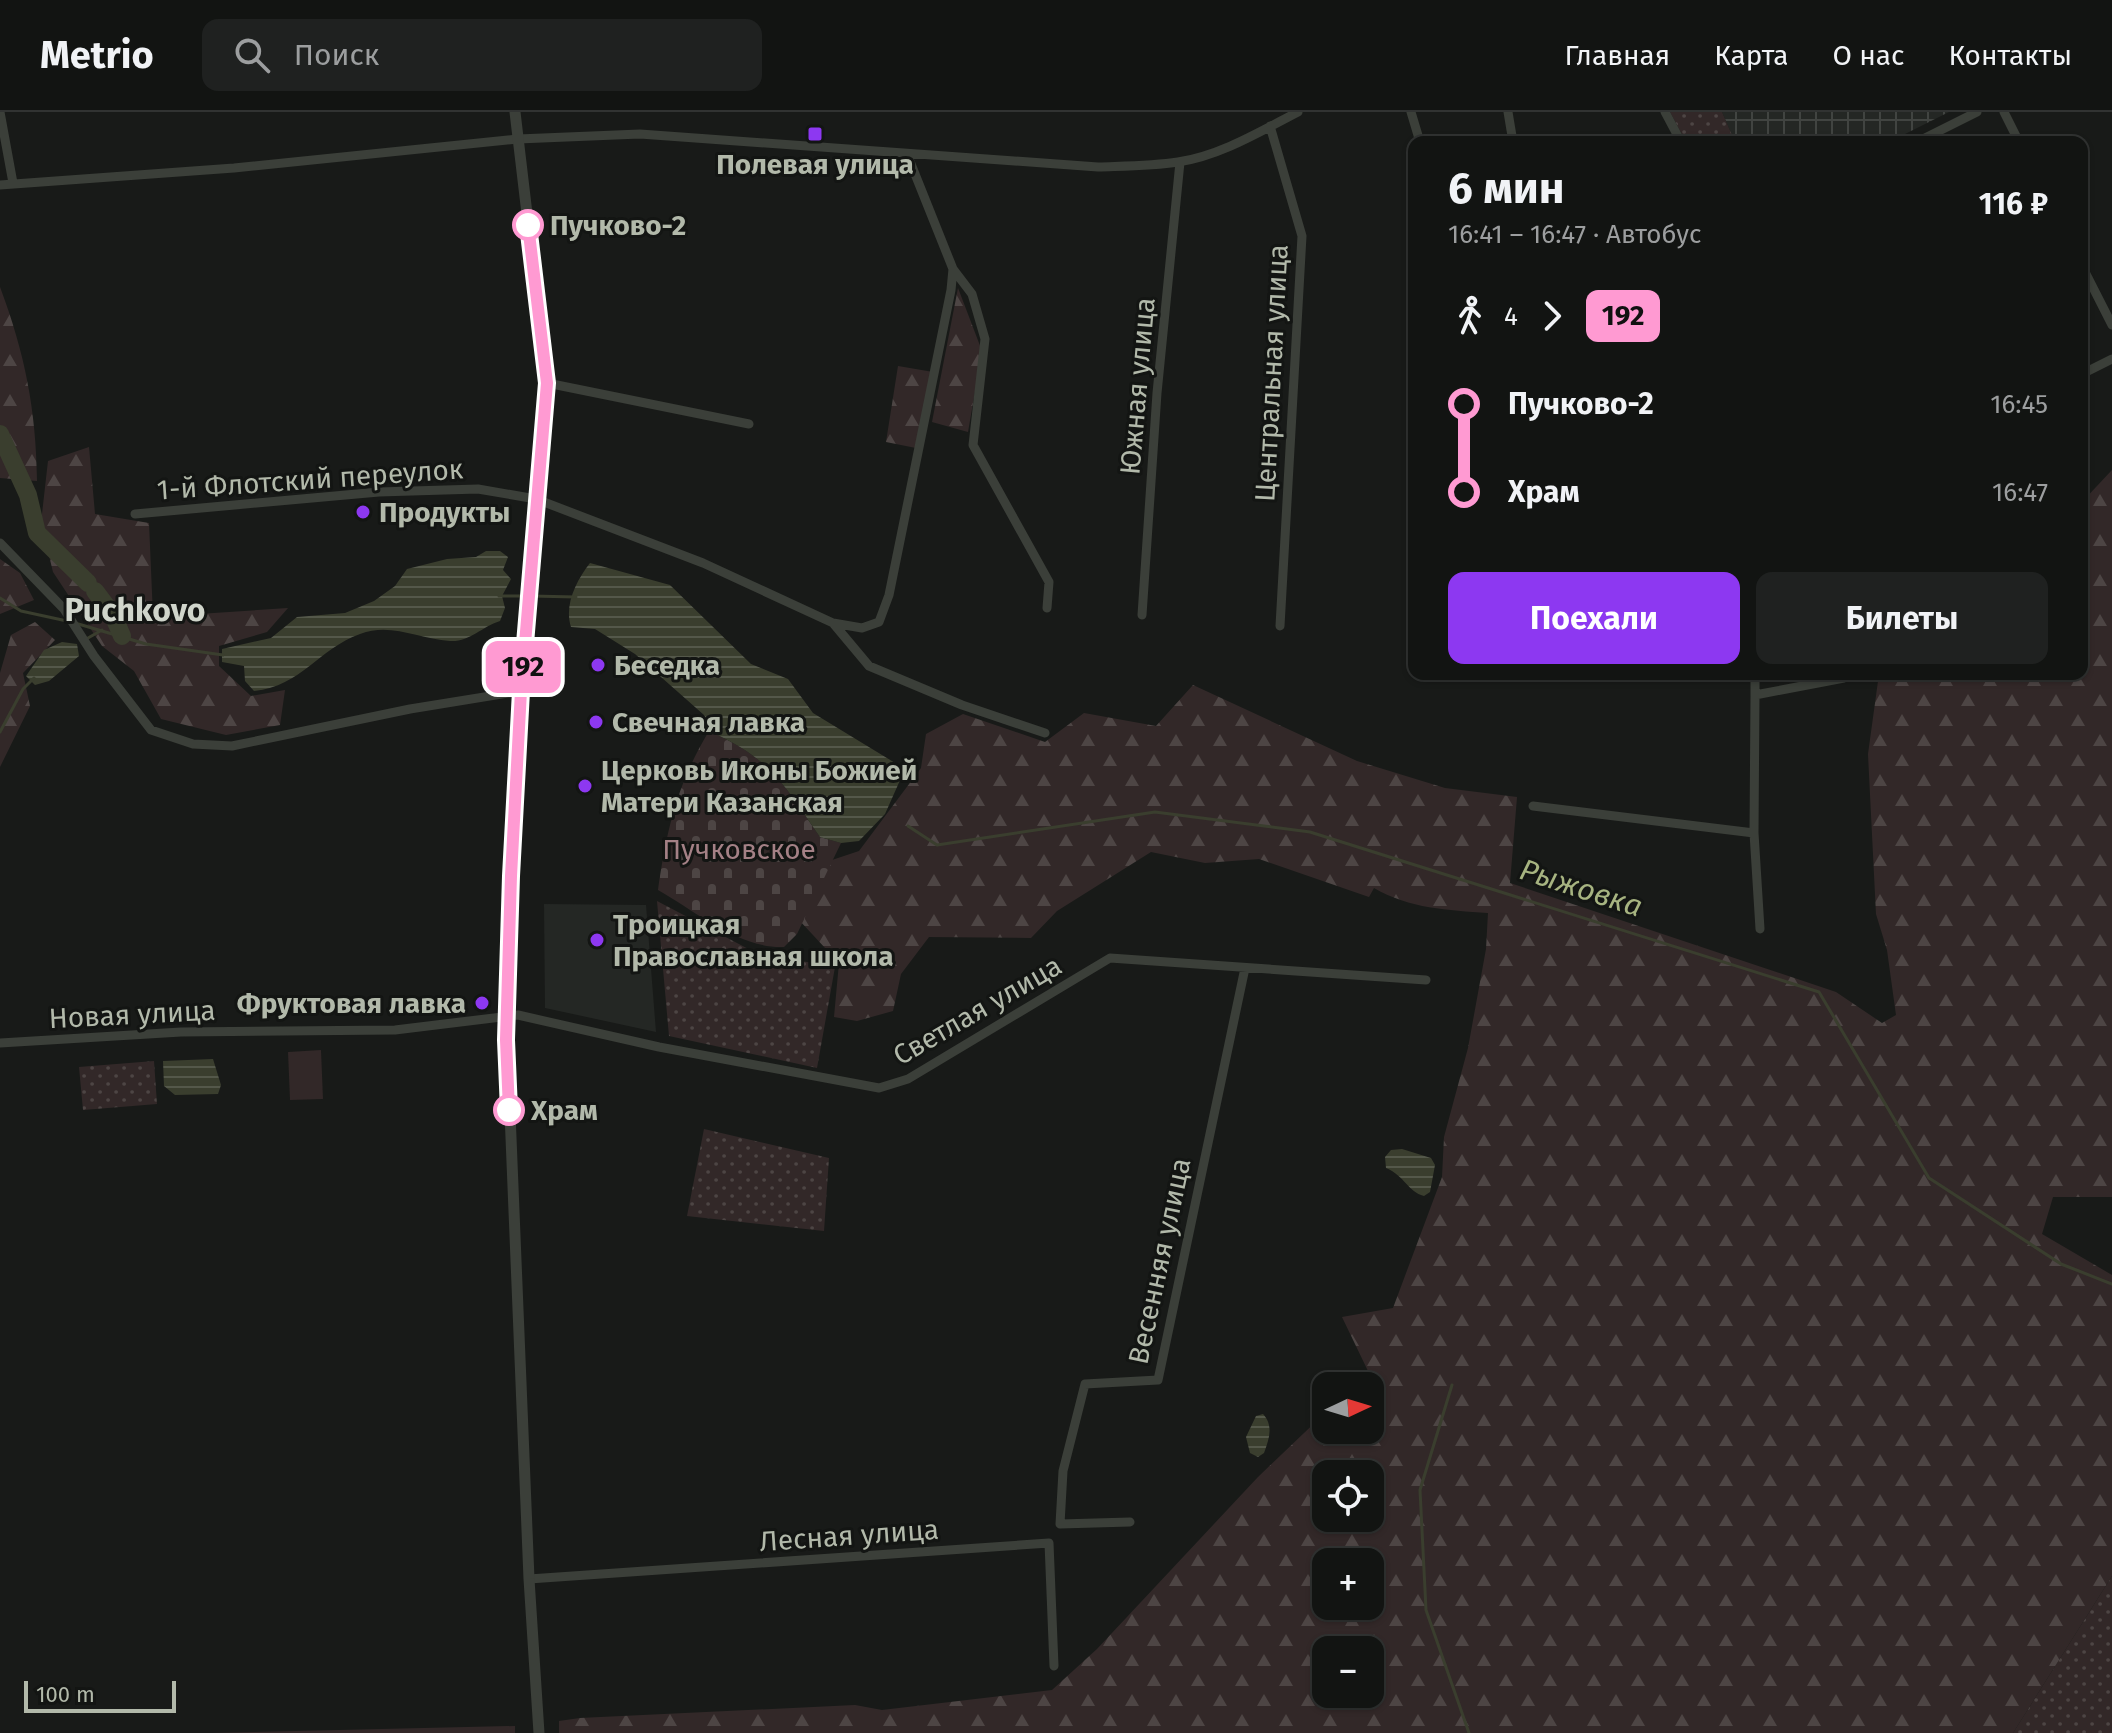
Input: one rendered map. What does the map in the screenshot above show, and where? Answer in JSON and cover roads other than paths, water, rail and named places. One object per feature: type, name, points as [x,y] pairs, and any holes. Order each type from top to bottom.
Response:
[{"type":"street","points":[[0,112],[13,183]]},
{"type":"street","points":[[515,112],[547,383],[521,691],[506,1015],[529,1579],[539,1733]]},
{"type":"street","points":[[0,185],[234,168],[518,139],[640,134],[1098,167],[1180,162],[1298,112]]},
{"type":"street","points":[[1411,112],[1418,136]]},
{"type":"street","points":[[1508,112],[1512,136]]},
{"type":"street","points":[[1665,112],[1678,136]]},
{"type":"street","points":[[1929,136],[1977,112]]},
{"type":"street","points":[[2004,112],[2016,136]]},
{"type":"street","name":"Центральная улица","points":[[1270,126],[1302,236],[1280,626]]},
{"type":"street","points":[[907,154],[953,269],[975,301],[985,339],[973,445],[1049,582],[1047,608]]},
{"type":"street","name":"Южная улица","points":[[1142,615],[1157,393],[1180,162]]},
{"type":"street","points":[[833,623],[862,628],[879,622],[889,595],[945,328],[953,269]]},
{"type":"street","points":[[2088,278],[2112,325]]},
{"type":"street","points":[[2088,371],[2112,359]]},
{"type":"street","points":[[547,383],[749,424]]},
{"type":"street","name":"1-й Флотский переулок","points":[[135,514],[253,502],[478,489],[536,499],[703,563],[833,623]]},
{"type":"street","points":[[0,543],[64,609],[94,656],[151,730],[193,744],[232,746],[410,709],[521,691]]},
{"type":"street","points":[[833,623],[869,666],[962,705],[1045,733]]},
{"type":"street","points":[[1755,680],[1754,833],[1760,929]]},
{"type":"street","points":[[1755,695],[1834,680]]},
{"type":"street","points":[[1533,806],[1754,833]]},
{"type":"street","name":"Светлая улица","points":[[506,1015],[562,1022],[659,1047],[879,1088],[908,1079],[1110,958],[1426,980]]},
{"type":"street","name":"Весенняя улица","points":[[1130,1522],[1060,1524],[1063,1471],[1085,1384],[1158,1380],[1245,968]]},
{"type":"street","name":"Новая улица","points":[[0,1043],[181,1032],[395,1030],[506,1015]]},
{"type":"street","name":"Лесная улица","points":[[529,1579],[1049,1543],[1054,1666]]},
{"type":"waterway","name":"Рыжовка","points":[[0,434],[28,495],[37,533],[88,583]]},
{"type":"waterway","name":"Рыжовка","points":[[95,591],[113,615],[122,636]]},
{"type":"waterway","points":[[499,596],[524,596]]},
{"type":"waterway","points":[[531,596],[576,597]]},
{"type":"waterway","points":[[0,598],[21,611],[67,621]]},
{"type":"waterway","points":[[75,623],[146,644],[223,655]]},
{"type":"waterway","points":[[88,638],[102,630]]},
{"type":"waterway","points":[[0,732],[23,689],[34,678]]},
{"type":"waterway","name":"Рыжовка","points":[[908,826],[937,845],[1155,812],[1310,832],[1819,992],[1929,1178],[2061,1264],[2112,1284]]},
{"type":"waterway","points":[[1452,1385],[1420,1490],[1426,1610],[1469,1733]]},
{"type":"place","name":"Полевая улица","points":[[815,134]]},
{"type":"place","name":"Пучково-2","points":[[528,225]]},
{"type":"place","name":"Продукты","points":[[363,512]]},
{"type":"place","name":"Беседка","points":[[598,665]]},
{"type":"place","name":"Свечная лавка","points":[[596,722]]},
{"type":"place","name":"Церковь Иконы Божией Матери Казанская","points":[[585,786]]},
{"type":"place","name":"Троицкая Православная школа","points":[[597,940]]},
{"type":"place","name":"Фруктовая лавка","points":[[482,1003]]},
{"type":"place","name":"Храм","points":[[509,1110]]},
{"type":"district","name":"Puchkovo","points":[[135,610]]},
{"type":"park label","name":"Пучковское","points":[[739,849]]}]
